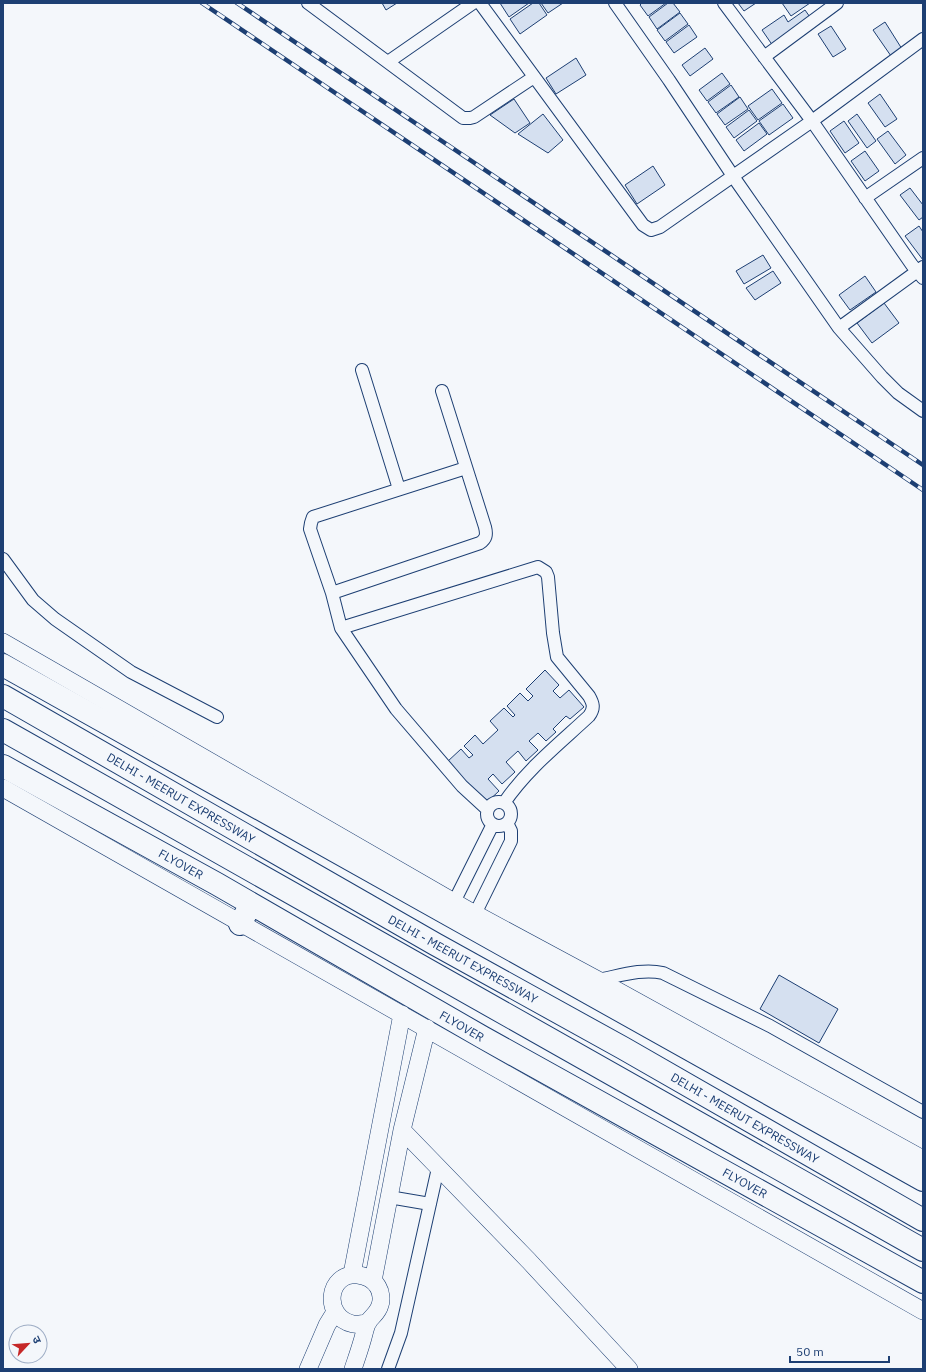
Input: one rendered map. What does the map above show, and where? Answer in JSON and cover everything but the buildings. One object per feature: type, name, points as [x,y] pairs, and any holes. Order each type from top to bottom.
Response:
[{"type":"highway","points":[[3,665],[213,782],[411,886],[646,1026],[923,1180]]},
{"type":"highway","name":"DELHI - MEERUT EXPRESSWAY","points":[[3,696],[421,936],[623,1048],[923,1220]]},
{"type":"highway","points":[[3,730],[923,1250]]},
{"type":"highway","name":"FLYOVER","points":[[4,774],[251,904],[482,1037],[923,1282]]},
{"type":"highway","points":[[213,782],[237,777]]},
{"type":"highway","points":[[240,924],[251,904]]},
{"type":"street","points":[[388,62],[473,3]]},
{"type":"street","points":[[480,3],[643,225],[651,230],[660,227],[812,121],[923,39]]},
{"type":"street","points":[[615,3],[839,328],[898,393],[923,410]]},
{"type":"street","points":[[724,3],[812,121],[865,198],[921,272],[839,328]]},
{"type":"street","points":[[764,56],[837,3]]},
{"type":"street","points":[[314,4],[463,118],[474,117],[534,77]]},
{"type":"street","points":[[865,198],[923,158]]},
{"type":"street","points":[[362,370],[399,489]]},
{"type":"street","points":[[332,594],[485,540],[487,534],[442,391]]},
{"type":"street","points":[[466,468],[313,517],[310,529],[332,594],[341,628],[396,709],[462,786],[487,809]]},
{"type":"street","points":[[3,559],[33,600],[55,620],[131,672],[217,717]]},
{"type":"street","points":[[341,628],[538,567],[542,568],[546,572],[548,577],[557,657],[589,696],[594,707],[589,716],[526,774],[504,803]]},
{"type":"street","points":[[3,642],[237,777],[411,886],[454,902],[923,1159]]},
{"type":"street","points":[[4,774],[112,849],[240,924],[402,1014],[923,1311]]},
{"type":"street","points":[[494,802],[504,803],[509,806],[511,810],[510,818],[507,823],[498,826],[488,820],[487,809],[494,802]]},
{"type":"street","points":[[475,914],[511,841],[511,831],[507,823]]},
{"type":"street","points":[[454,902],[493,824]]},
{"type":"street","points":[[598,980],[646,971],[663,973],[770,1026],[923,1112]]},
{"type":"street","points":[[352,1274],[402,1014]]},
{"type":"street","points":[[373,1281],[402,1130],[426,1028]]},
{"type":"street","points":[[402,1130],[630,1369]]},
{"type":"street","points":[[388,1369],[401,1333],[438,1168]]},
{"type":"street","points":[[389,1197],[430,1204]]},
{"type":"street","points":[[353,1369],[368,1323],[378,1312],[381,1304],[381,1296],[373,1281],[363,1275],[352,1274],[343,1278],[336,1284],[332,1293],[332,1303],[335,1312],[343,1320],[354,1324],[368,1323]]},
{"type":"street","points":[[308,1369],[327,1324],[335,1312]]},
{"type":"railway","points":[[202,3],[923,490]]},
{"type":"railway","points":[[237,3],[923,465]]}]
